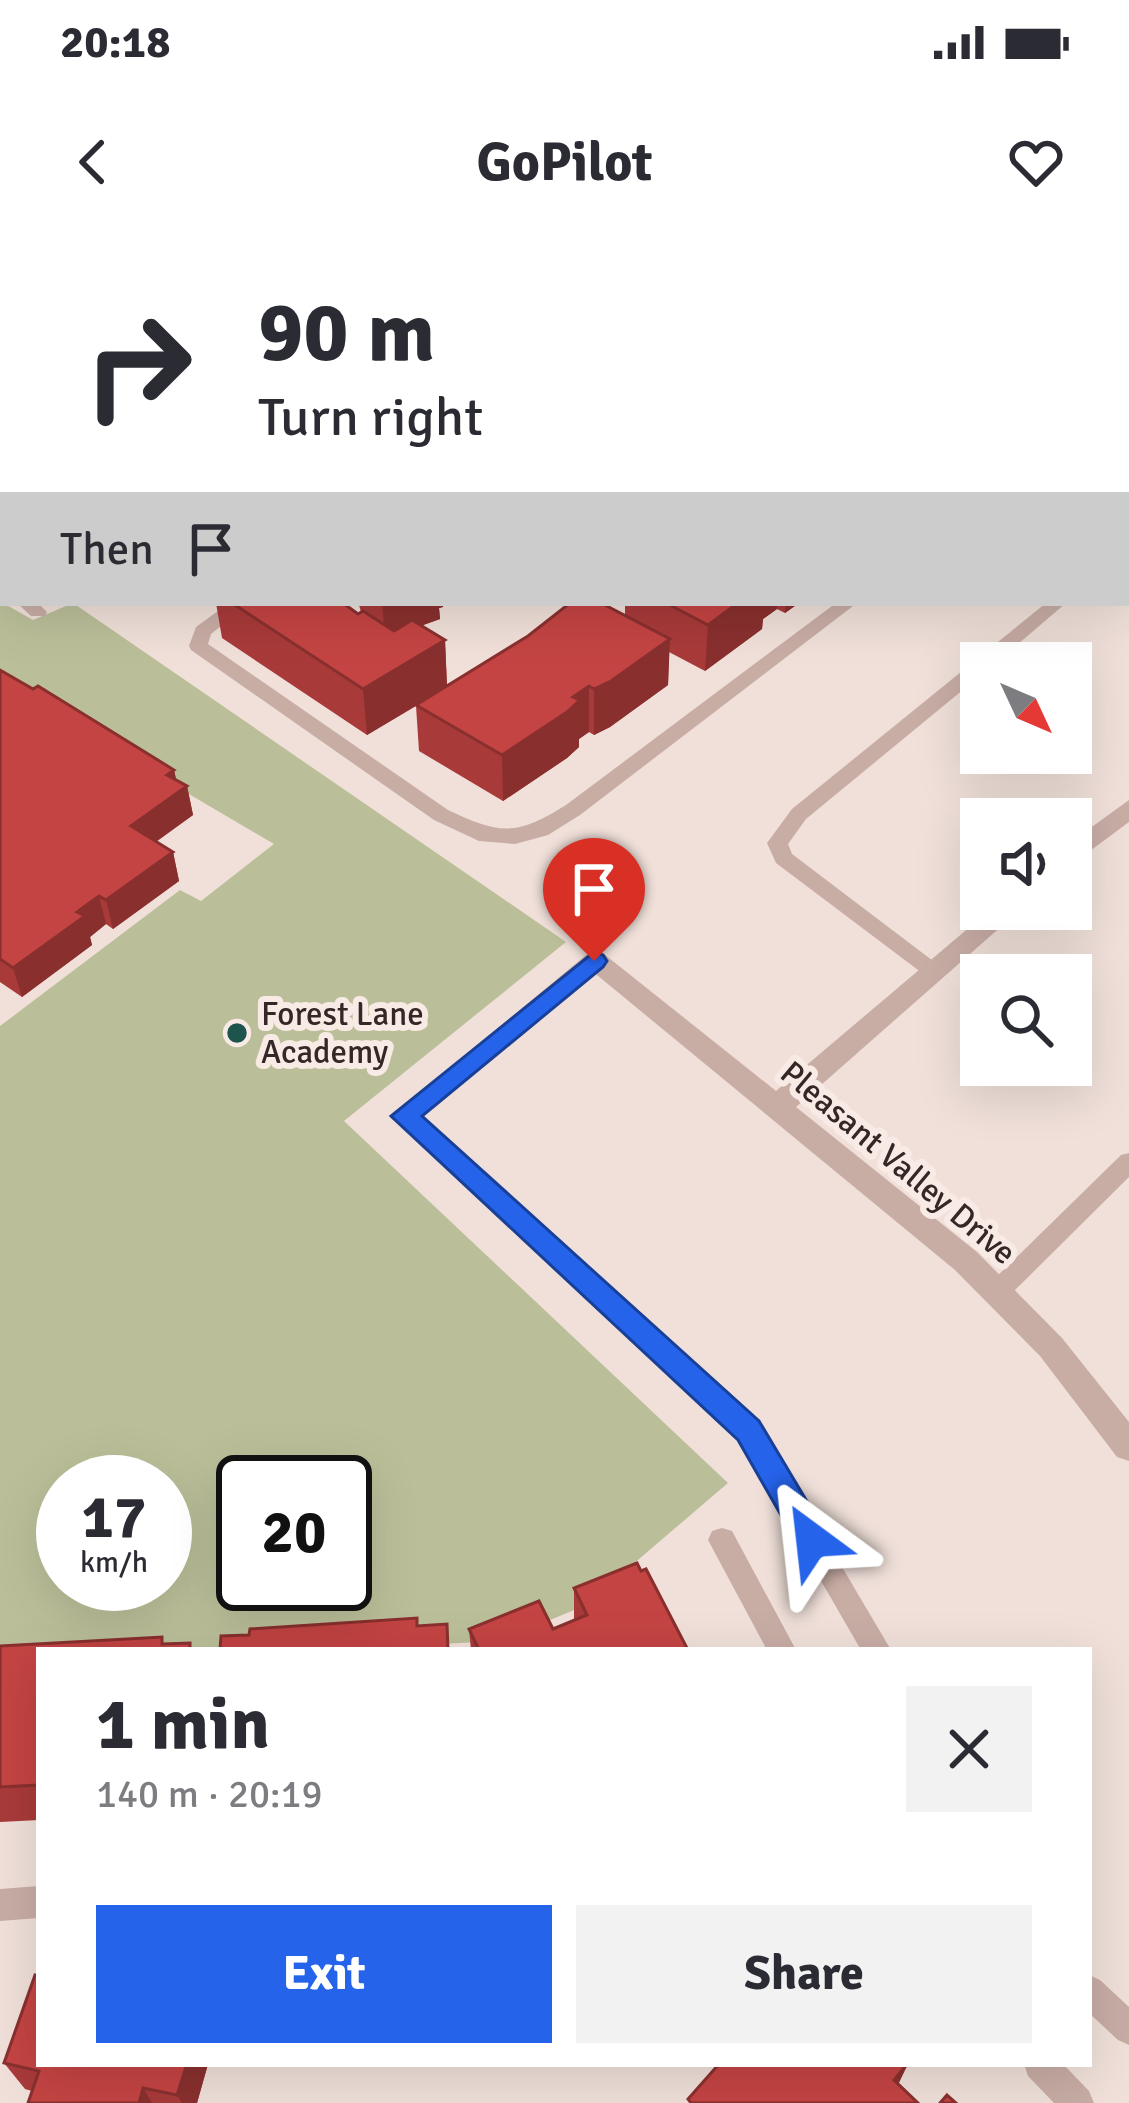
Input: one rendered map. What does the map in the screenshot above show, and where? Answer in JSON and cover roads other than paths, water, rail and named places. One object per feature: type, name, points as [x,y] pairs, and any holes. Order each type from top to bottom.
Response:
[{"type":"street","points":[[1092,839],[1129,808]]},
{"type":"street","points":[[777,1107],[983,930]]},
{"type":"street","name":"Pleasant Valley Drive","points":[[594,961],[966,1261],[1051,1347],[1129,1447]]},
{"type":"lane","points":[[237,606],[203,631],[198,646],[441,815],[486,836],[515,837],[541,830],[573,810],[844,606]]},
{"type":"lane","points":[[1009,642],[1053,606]]},
{"type":"lane","points":[[934,970],[783,858],[776,843],[799,814],[960,682]]},
{"type":"lane","points":[[594,961],[404,1116],[748,1430],[875,1647]]},
{"type":"lane","points":[[997,1292],[1129,1162]]},
{"type":"lane","points":[[722,1540],[780,1647]]},
{"type":"lane","points":[[0,1905],[36,1902]]},
{"type":"lane","points":[[1092,1994],[1129,2029]]},
{"type":"lane","points":[[1043,2067],[1078,2103]]},
{"type":"place","name":"Forest Lane Academy","points":[[237,1033]]}]
